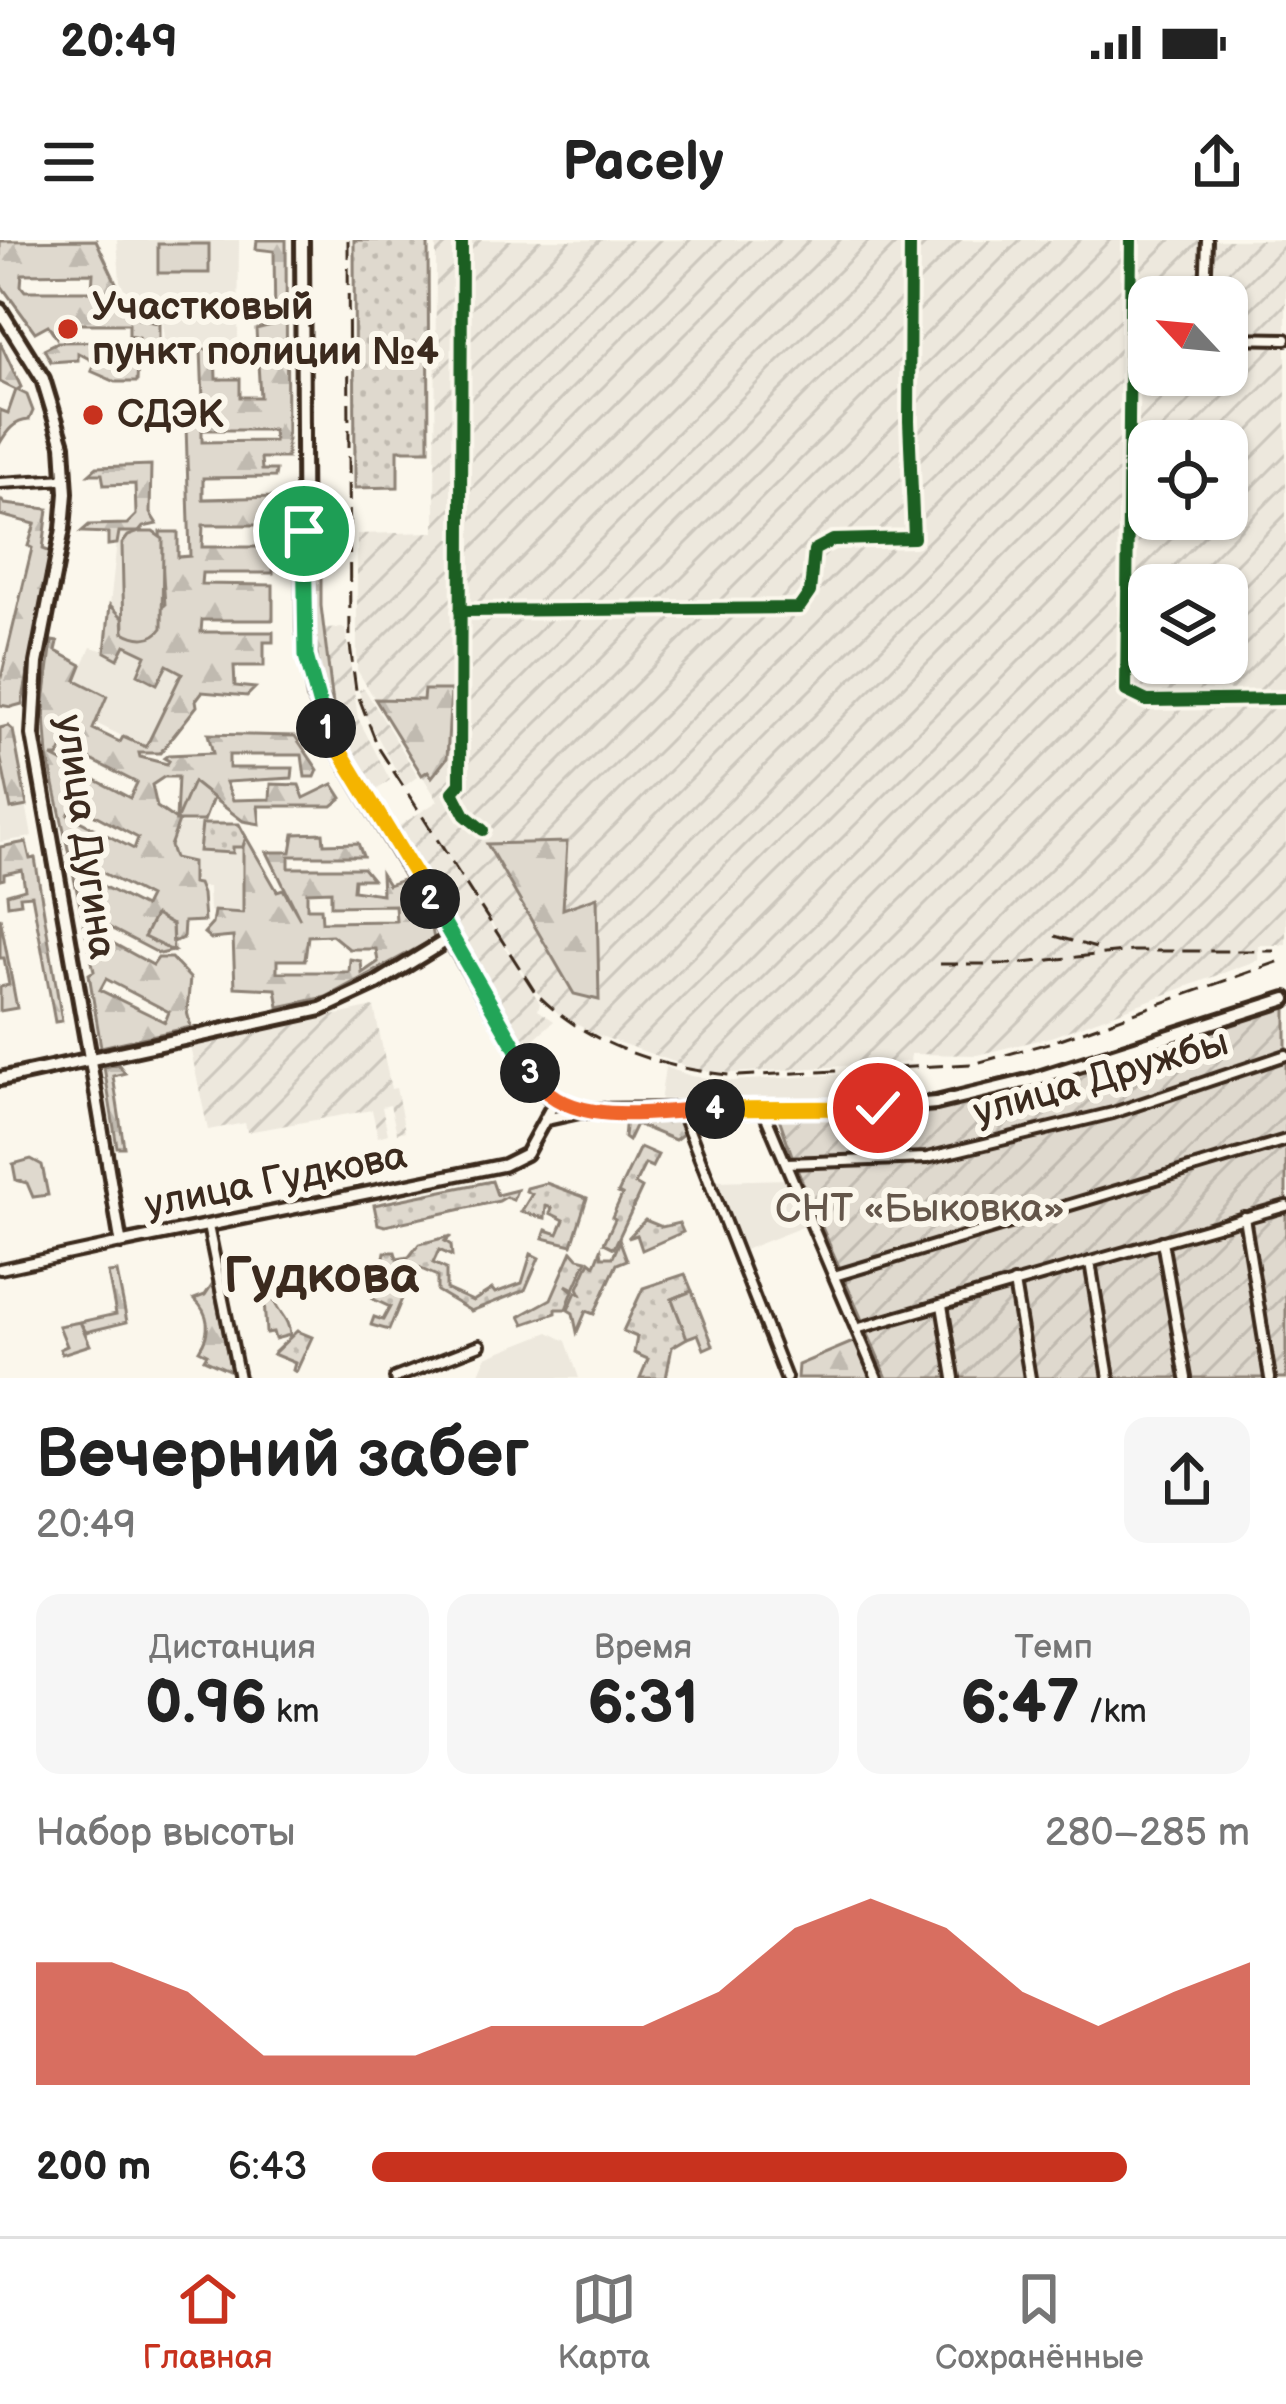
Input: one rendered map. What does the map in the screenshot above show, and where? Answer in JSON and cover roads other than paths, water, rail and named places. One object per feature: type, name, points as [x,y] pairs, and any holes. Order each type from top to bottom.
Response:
[{"type":"main road","points":[[302,240],[304,631],[310,679],[333,741],[538,1084],[555,1101],[585,1112],[936,1103],[1032,1080],[1286,999]]},
{"type":"main road","name":"улица Дугина","points":[[0,310],[47,390],[63,445],[63,529],[37,664],[33,735],[90,1058]]},
{"type":"main road","points":[[0,1079],[321,1009],[452,938]]},
{"type":"street","points":[[462,240],[460,784],[453,793],[465,815],[483,830]]},
{"type":"street","points":[[460,611],[799,608],[810,592],[814,550],[821,544],[914,538],[910,240]]},
{"type":"street","points":[[1131,240],[1126,691],[1138,700],[1286,699]]},
{"type":"street","points":[[1206,276],[1207,240]]},
{"type":"street","points":[[1248,338],[1286,339]]},
{"type":"street","points":[[0,483],[66,479]]},
{"type":"street","name":"улица Дружбы","points":[[787,1163],[927,1158],[1113,1113],[1286,1055]]},
{"type":"street","name":"улица Дугина","points":[[90,1058],[121,1243]]},
{"type":"street","points":[[538,1084],[546,1111],[544,1123]]},
{"type":"street","name":"улица Гудкова","points":[[0,1269],[504,1165],[526,1154],[555,1101]]},
{"type":"street","points":[[763,1108],[877,1378]]},
{"type":"street","points":[[681,1110],[786,1378]]},
{"type":"street","points":[[544,1123],[560,1114],[585,1112]]},
{"type":"street","points":[[834,1276],[1286,1140]]},
{"type":"street","points":[[856,1329],[1286,1206]]},
{"type":"street","points":[[1244,1217],[1270,1378]]},
{"type":"street","points":[[208,1226],[239,1378]]},
{"type":"street","points":[[1162,1240],[1186,1378]]},
{"type":"street","points":[[1090,1262],[1109,1378]]},
{"type":"street","points":[[1014,1283],[1030,1378]]},
{"type":"street","points":[[942,1305],[954,1378]]},
{"type":"street","points":[[394,1378],[480,1345]]},
{"type":"railway","points":[[348,240],[350,645],[356,690],[378,747],[535,992],[555,1011],[629,1052],[711,1073],[738,1076],[973,1064],[1052,1042],[1286,959]]},
{"type":"railway","points":[[1055,936],[1096,948]]},
{"type":"railway","points":[[940,964],[1014,964],[1132,951],[1274,951]]},
{"type":"place","name":"Участковый пункт полиции №4","points":[[68,329]]},
{"type":"place","name":"СДЭК","points":[[93,415]]},
{"type":"district","name":"Гудкова","points":[[321,1276]]},
{"type":"park label","name":"СНТ «Быковка»","points":[[920,1209]]}]
